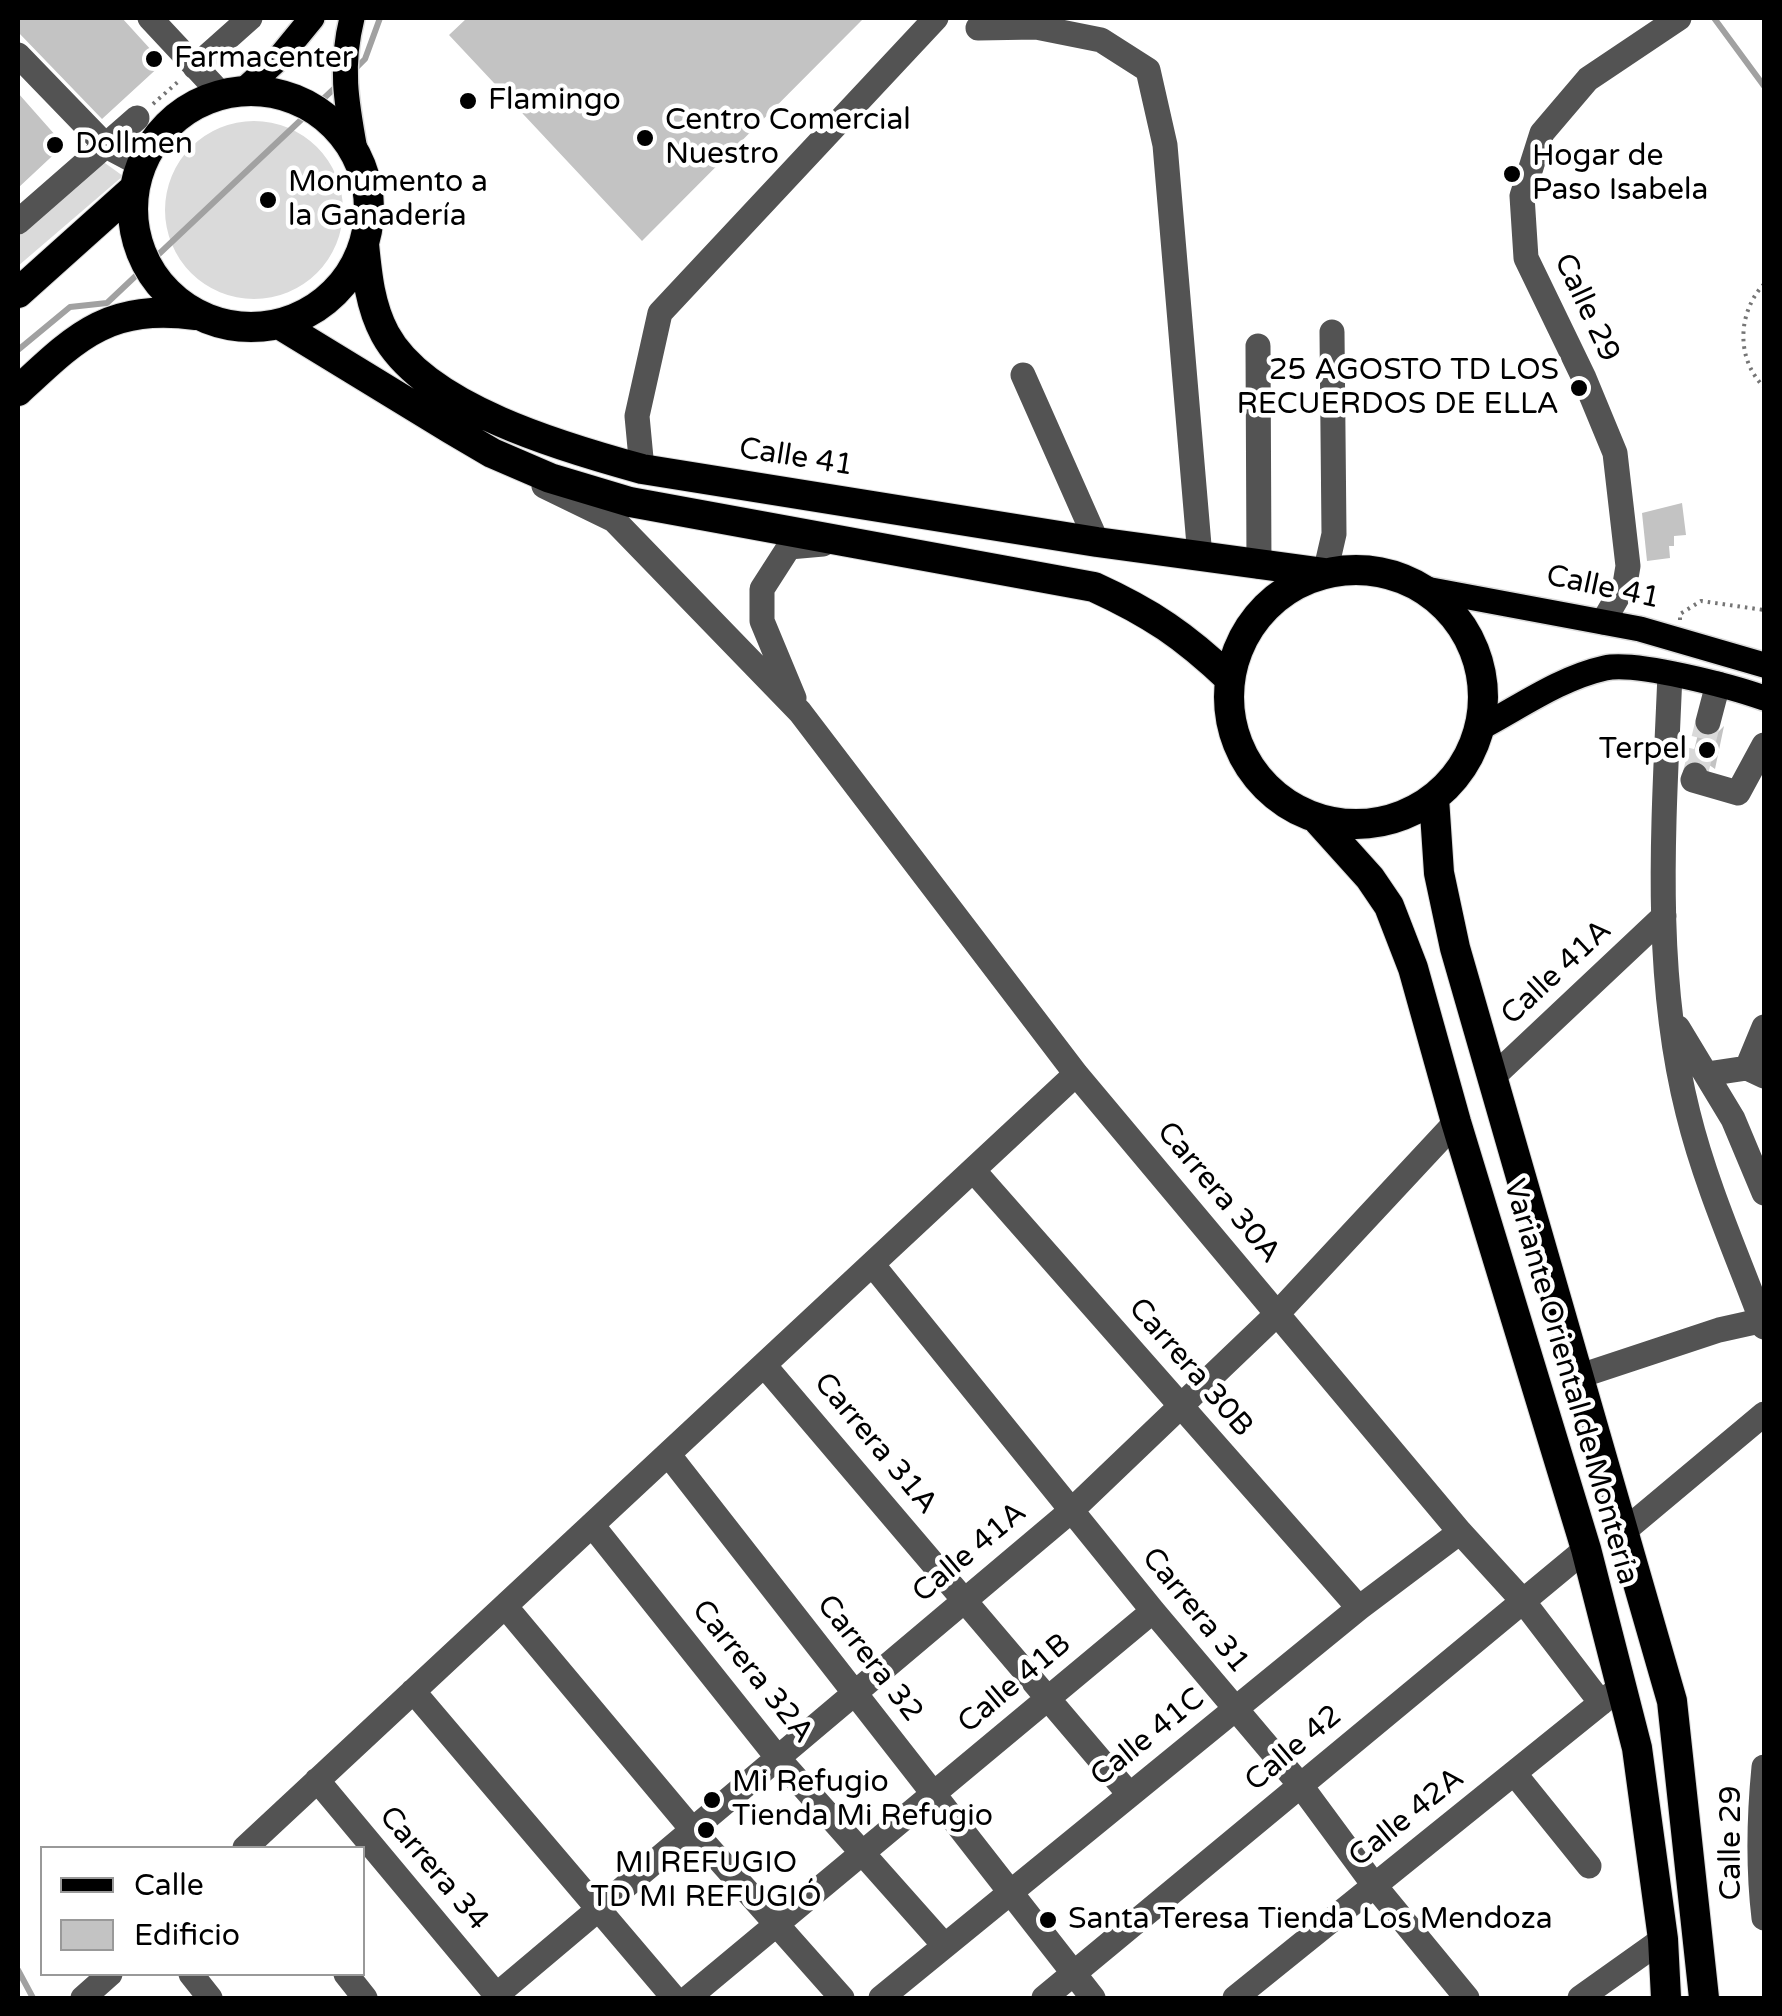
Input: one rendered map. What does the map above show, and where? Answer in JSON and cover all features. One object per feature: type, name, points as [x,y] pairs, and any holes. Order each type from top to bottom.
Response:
[{"type":"highway","points":[[18,292],[137,176],[167,126],[192,106],[233,92],[277,92],[308,104],[334,124],[354,150],[369,196],[364,244],[357,263],[332,296],[298,318],[279,324],[238,327],[165,312],[135,314],[100,324],[64,348],[18,390]]},
{"type":"highway","points":[[137,176],[133,217],[138,245],[149,270],[166,292],[198,316]]},
{"type":"highway","name":"Calle 41","points":[[364,244],[368,286],[386,337],[405,362],[430,382],[525,434],[642,469],[1097,542],[1325,572]]},
{"type":"highway","points":[[279,324],[451,430],[550,478],[630,502],[1094,586],[1144,610],[1190,641],[1230,679]]},
{"type":"highway","points":[[1325,572],[1387,572],[1426,589],[1450,609],[1468,635],[1480,665],[1484,696],[1480,728],[1462,766],[1434,798],[1407,814],[1378,823],[1347,824],[1316,818],[1278,797],[1248,765],[1235,738],[1229,709],[1230,679],[1239,648],[1255,620],[1286,590],[1325,572]]},
{"type":"highway","name":"Variante Oriental de Montería","points":[[1434,798],[1439,873],[1455,948],[1672,1701],[1704,1998]]},
{"type":"highway","name":"Variante Oriental de Montería","points":[[1316,818],[1370,878],[1388,906],[1413,968],[1586,1549],[1610,1696],[1637,1748],[1663,1939],[1666,1998]]},
{"type":"main road","points":[[233,92],[280,58],[312,18]]},
{"type":"main road","points":[[352,18],[344,50],[344,84],[354,150]]},
{"type":"main road","name":"Calle 41","points":[[1426,589],[1603,622],[1764,664]]},
{"type":"main road","points":[[1480,728],[1574,677],[1610,666],[1670,674],[1764,698]]},
{"type":"street","points":[[150,18],[194,67],[233,92]]},
{"type":"street","points":[[194,67],[250,18]]},
{"type":"street","points":[[642,469],[637,416],[660,313],[936,18]]},
{"type":"street","name":"Calle 29","points":[[1603,622],[1625,584],[1628,566],[1614,453],[1584,378],[1526,258],[1522,196],[1542,132],[1588,79],[1679,18]]},
{"type":"street","points":[[978,28],[1036,27],[1101,40],[1148,70],[1164,146],[1200,557]]},
{"type":"street","points":[[19,59],[137,176]]},
{"type":"street","points":[[18,222],[137,118]]},
{"type":"street","points":[[1325,572],[1334,534],[1332,332]]},
{"type":"street","points":[[1258,346],[1260,566]]},
{"type":"street","points":[[1023,375],[1097,542]]},
{"type":"street","points":[[451,430],[481,458],[614,520],[800,712]]},
{"type":"street","points":[[800,712],[762,621],[762,588],[789,547],[846,542]]},
{"type":"street","points":[[1580,1376],[1764,1322],[1726,1228],[1688,1113],[1672,1020],[1664,916],[1670,674]]},
{"type":"street","points":[[1708,722],[1718,684]]},
{"type":"street","name":"Carrera 30A","points":[[800,712],[1076,1074],[1460,1532],[1610,1696]]},
{"type":"street","points":[[1666,775],[1694,778],[1738,793],[1764,744]]},
{"type":"street","name":"Calle 41A","points":[[1494,1077],[1664,916]]},
{"type":"street","points":[[1672,1020],[1734,1119],[1764,1193]]},
{"type":"street","points":[[1707,1074],[1756,1072],[1764,1027]]},
{"type":"street","points":[[249,1846],[1076,1074]]},
{"type":"street","name":"Calle 41A","points":[[496,1997],[691,1828],[1072,1510],[1278,1314],[1456,1122]]},
{"type":"street","name":"Carrera 30B","points":[[973,1170],[1359,1608]]},
{"type":"street","name":"Carrera 31","points":[[872,1264],[1300,1786],[1374,1886],[1467,1998]]},
{"type":"street","name":"Carrera 31A","points":[[764,1364],[1130,1795]]},
{"type":"street","points":[[1623,1532],[1764,1414]]},
{"type":"street","name":"Carrera 32","points":[[668,1454],[1092,1998]]},
{"type":"street","name":"Carrera 32A","points":[[592,1525],[777,1756],[945,1946]]},
{"type":"street","name":"Calle 41C","points":[[881,1998],[1359,1608],[1460,1532]]},
{"type":"street","name":"Calle 42","points":[[1044,1998],[1586,1549]]},
{"type":"street","points":[[505,1606],[691,1828],[842,1998]]},
{"type":"street","name":"Calle 41B","points":[[688,1998],[1153,1611]]},
{"type":"street","points":[[414,1691],[674,1998]]},
{"type":"street","name":"Calle 42A","points":[[1234,1998],[1610,1696]]},
{"type":"street","name":"Calle 29","points":[[1764,1767],[1760,1811],[1764,1918]]},
{"type":"street","points":[[1514,1773],[1589,1866]]},
{"type":"street","name":"Carrera 34","points":[[318,1780],[496,1997]]},
{"type":"street","points":[[1580,1998],[1663,1939]]},
{"type":"street","points":[[83,1998],[108,1976]]},
{"type":"street","points":[[194,1976],[210,1998]]},
{"type":"street","points":[[348,1976],[365,1998]]},
{"type":"path","points":[[137,118],[194,67]]},
{"type":"path","points":[[1764,284],[1742,322],[1744,353],[1764,387]]},
{"type":"path","points":[[1678,640],[1680,614],[1701,601],[1764,610]]},
{"type":"shaded area","points":[[254,121],[288,128],[317,147],[336,176],[343,210],[336,244],[317,273],[288,292],[254,299],[220,292],[191,273],[172,244],[165,210],[172,176],[191,147],[220,128]]},
{"type":"shaded area","points":[[98,158],[123,176],[18,266],[18,228]]},
{"type":"building","points":[[18,18],[122,18],[163,63],[102,119],[18,32]]},
{"type":"building","name":"Centro Comercial Nuestro","points":[[467,18],[864,18],[642,241],[449,35]]},
{"type":"building","points":[[18,93],[64,145],[18,188]]},
{"type":"building","points":[[1682,503],[1686,535],[1674,536],[1674,546],[1669,546],[1670,558],[1647,561],[1642,513]]},
{"type":"building","points":[[1724,726],[1715,769],[1702,760],[1692,759],[1698,734],[1713,737]]},
{"type":"waterway","points":[[355,69],[365,59],[380,18]]},
{"type":"waterway","points":[[1714,18],[1764,86]]},
{"type":"waterway","points":[[18,350],[70,307],[107,303],[339,84]]},
{"type":"waterway","points":[[18,1970],[33,1998]]},
{"type":"tunnel","points":[[1695,775],[1708,722]]},
{"type":"place","name":"Farmacenter","points":[[154,59]]},
{"type":"place","name":"Flamingo","points":[[468,101]]},
{"type":"place","name":"Centro Comercial Nuestro","points":[[645,138]]},
{"type":"place","name":"Dollmen","points":[[55,145]]},
{"type":"place","name":"Hogar de Paso Isabela","points":[[1512,174]]},
{"type":"place","name":"Monumento a la Ganadería","points":[[268,200]]},
{"type":"place","name":"25 AGOSTO TD LOS RECUERDOS DE ELLA","points":[[1579,388]]},
{"type":"place","name":"Terpel","points":[[1707,750]]},
{"type":"place","name":"Mi Refugio Tienda Mi Refugio","points":[[712,1800]]},
{"type":"place","name":"MI REFUGIO TD MI REFUGIÓ","points":[[706,1830]]},
{"type":"place","name":"Santa Teresa Tienda Los Mendoza","points":[[1048,1920]]}]
